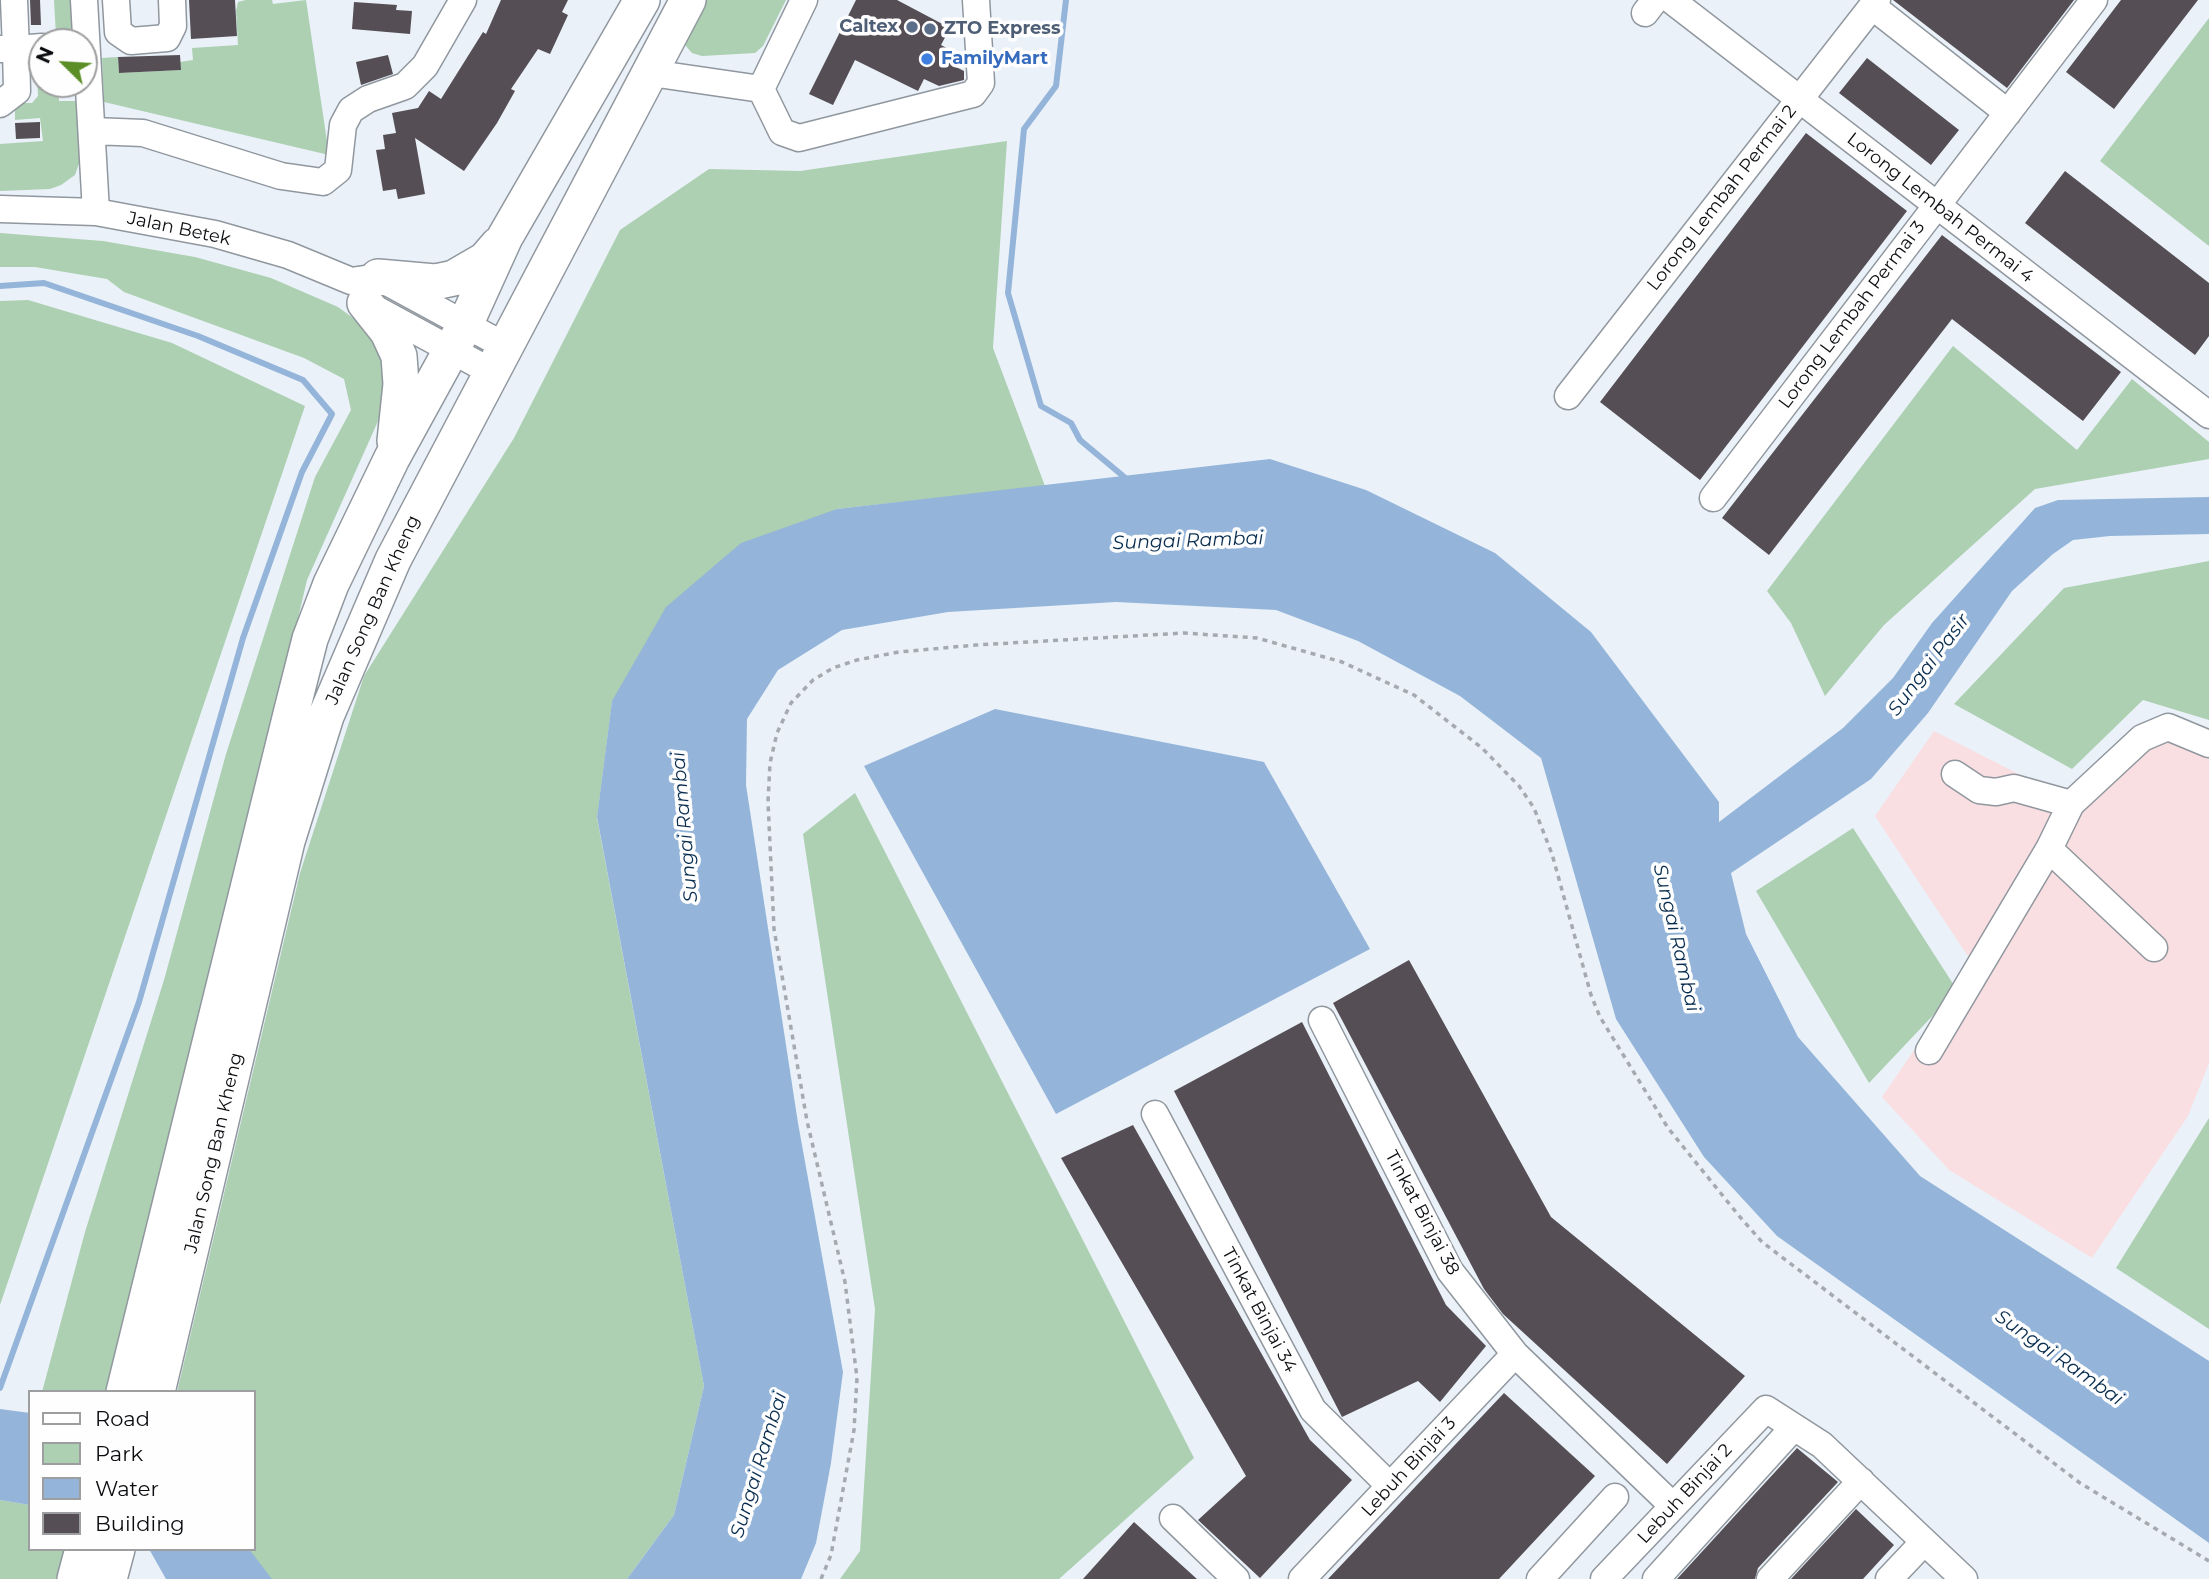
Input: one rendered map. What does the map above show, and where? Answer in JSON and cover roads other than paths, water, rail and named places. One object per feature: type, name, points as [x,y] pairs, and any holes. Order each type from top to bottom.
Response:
[{"type":"main road","name":"Jalan Song Ban Kheng","points":[[124,1390],[310,639],[342,558],[392,458],[458,338],[505,237],[642,0]]},
{"type":"main road","name":"Jalan Song Ban Kheng","points":[[157,1390],[287,841],[326,716],[393,560],[497,358],[688,0]]},
{"type":"main road","points":[[392,458],[399,418],[399,356],[365,287],[454,278],[485,260],[505,237]]},
{"type":"main road","points":[[86,1571],[114,1551]]},
{"type":"street","points":[[0,104],[17,91],[8,49],[14,0]]},
{"type":"street","points":[[84,0],[85,28]]},
{"type":"street","points":[[116,0],[118,32],[131,41],[167,38],[173,26],[172,0]]},
{"type":"street","points":[[93,131],[143,133],[281,176],[323,182],[338,170],[343,125],[351,110],[368,99],[405,86],[425,66],[463,0]]},
{"type":"street","points":[[761,89],[804,0]]},
{"type":"street","points":[[761,89],[782,132],[799,138],[973,94],[981,83],[976,0]]},
{"type":"street","name":"Lorong Lembah Permai 4","points":[[1671,0],[2209,415]]},
{"type":"street","name":"Lorong Lembah Permai 3","points":[[1713,498],[2094,0]]},
{"type":"street","points":[[1874,3],[2008,113]]},
{"type":"street","name":"Lorong Lembah Permai 2","points":[[1568,396],[1874,3]]},
{"type":"street","points":[[8,49],[28,48]]},
{"type":"street","points":[[651,73],[761,89]]},
{"type":"street","points":[[90,98],[96,212]]},
{"type":"street","name":"Jalan Betek","points":[[0,209],[96,212],[215,234],[288,255],[365,287],[497,358]]},
{"type":"street","points":[[1929,1051],[2049,849],[2071,804],[2142,737],[2168,727],[2199,737],[2209,744]]},
{"type":"street","points":[[1955,774],[1979,790],[1996,792],[2014,788],[2071,804]]},
{"type":"street","points":[[2049,849],[2154,948]]},
{"type":"street","name":"Tinkat Binjai 38","points":[[1322,1020],[1450,1271],[1515,1354],[1673,1506]]},
{"type":"street","name":"Tinkat Binjai 34","points":[[1155,1114],[1313,1410],[1390,1486]]},
{"type":"street","name":"Lebuh Binjai 3","points":[[1302,1579],[1515,1354]]},
{"type":"street","name":"Lebuh Binjai 2","points":[[1604,1579],[1766,1409],[1794,1427]]},
{"type":"street","points":[[1656,1579],[1794,1427],[1822,1445],[1964,1579]]},
{"type":"street","points":[[1770,1579],[1861,1481]]},
{"type":"street","points":[[1540,1579],[1615,1497]]},
{"type":"street","points":[[1173,1518],[1236,1579]]},
{"type":"street","points":[[1889,1579],[1923,1543]]},
{"type":"street","points":[[1572,1546],[1604,1579]]},
{"type":"water","points":[[1270,459],[1366,490],[1495,553],[1591,632],[1719,802],[1719,822],[1843,728],[1893,678],[1932,623],[2035,508],[2058,500],[2209,497],[2209,534],[2110,536],[2073,540],[2053,554],[2012,591],[1928,713],[1871,779],[1731,873],[1746,934],[1798,1037],[1920,1176],[2209,1361],[2209,1543],[1777,1236],[1704,1157],[1616,1019],[1541,758],[1460,696],[1358,641],[1276,610],[1116,602],[948,612],[842,630],[778,670],[747,719],[746,785],[798,1123],[843,1372],[831,1463],[816,1543],[801,1579],[627,1579],[674,1515],[704,1386],[597,817],[612,701],[666,607],[741,543],[837,509]]},
{"type":"water","points":[[995,709],[1264,762],[1370,949],[1056,1114],[864,766]]},
{"type":"water","points":[[0,1409],[28,1413],[28,1505],[0,1500]]},
{"type":"water","points":[[150,1551],[251,1551],[272,1579],[166,1579]]},
{"type":"waterway","points":[[1066,0],[1056,86],[1024,129],[1008,293],[1041,406],[1071,423],[1080,440],[1129,481]]},
{"type":"waterway","points":[[0,286],[44,283],[198,336],[303,380],[332,414],[302,472],[243,638],[139,1002],[0,1388]]},
{"type":"place","name":"Caltex","points":[[912,27]]},
{"type":"place","name":"ZTO Express","points":[[930,29]]},
{"type":"place","name":"FamilyMart","points":[[927,59]]},
{"type":"water label","name":"Sungai Rambai","points":[[1188,541]]},
{"type":"water label","name":"Sungai Pasir","points":[[1929,665]]},
{"type":"water label","name":"Sungai Rambai","points":[[685,827]]},
{"type":"water label","name":"Sungai Rambai","points":[[1676,938]]},
{"type":"water label","name":"Sungai Rambai","points":[[2059,1358]]},
{"type":"water label","name":"Sungai Rambai","points":[[759,1465]]}]
